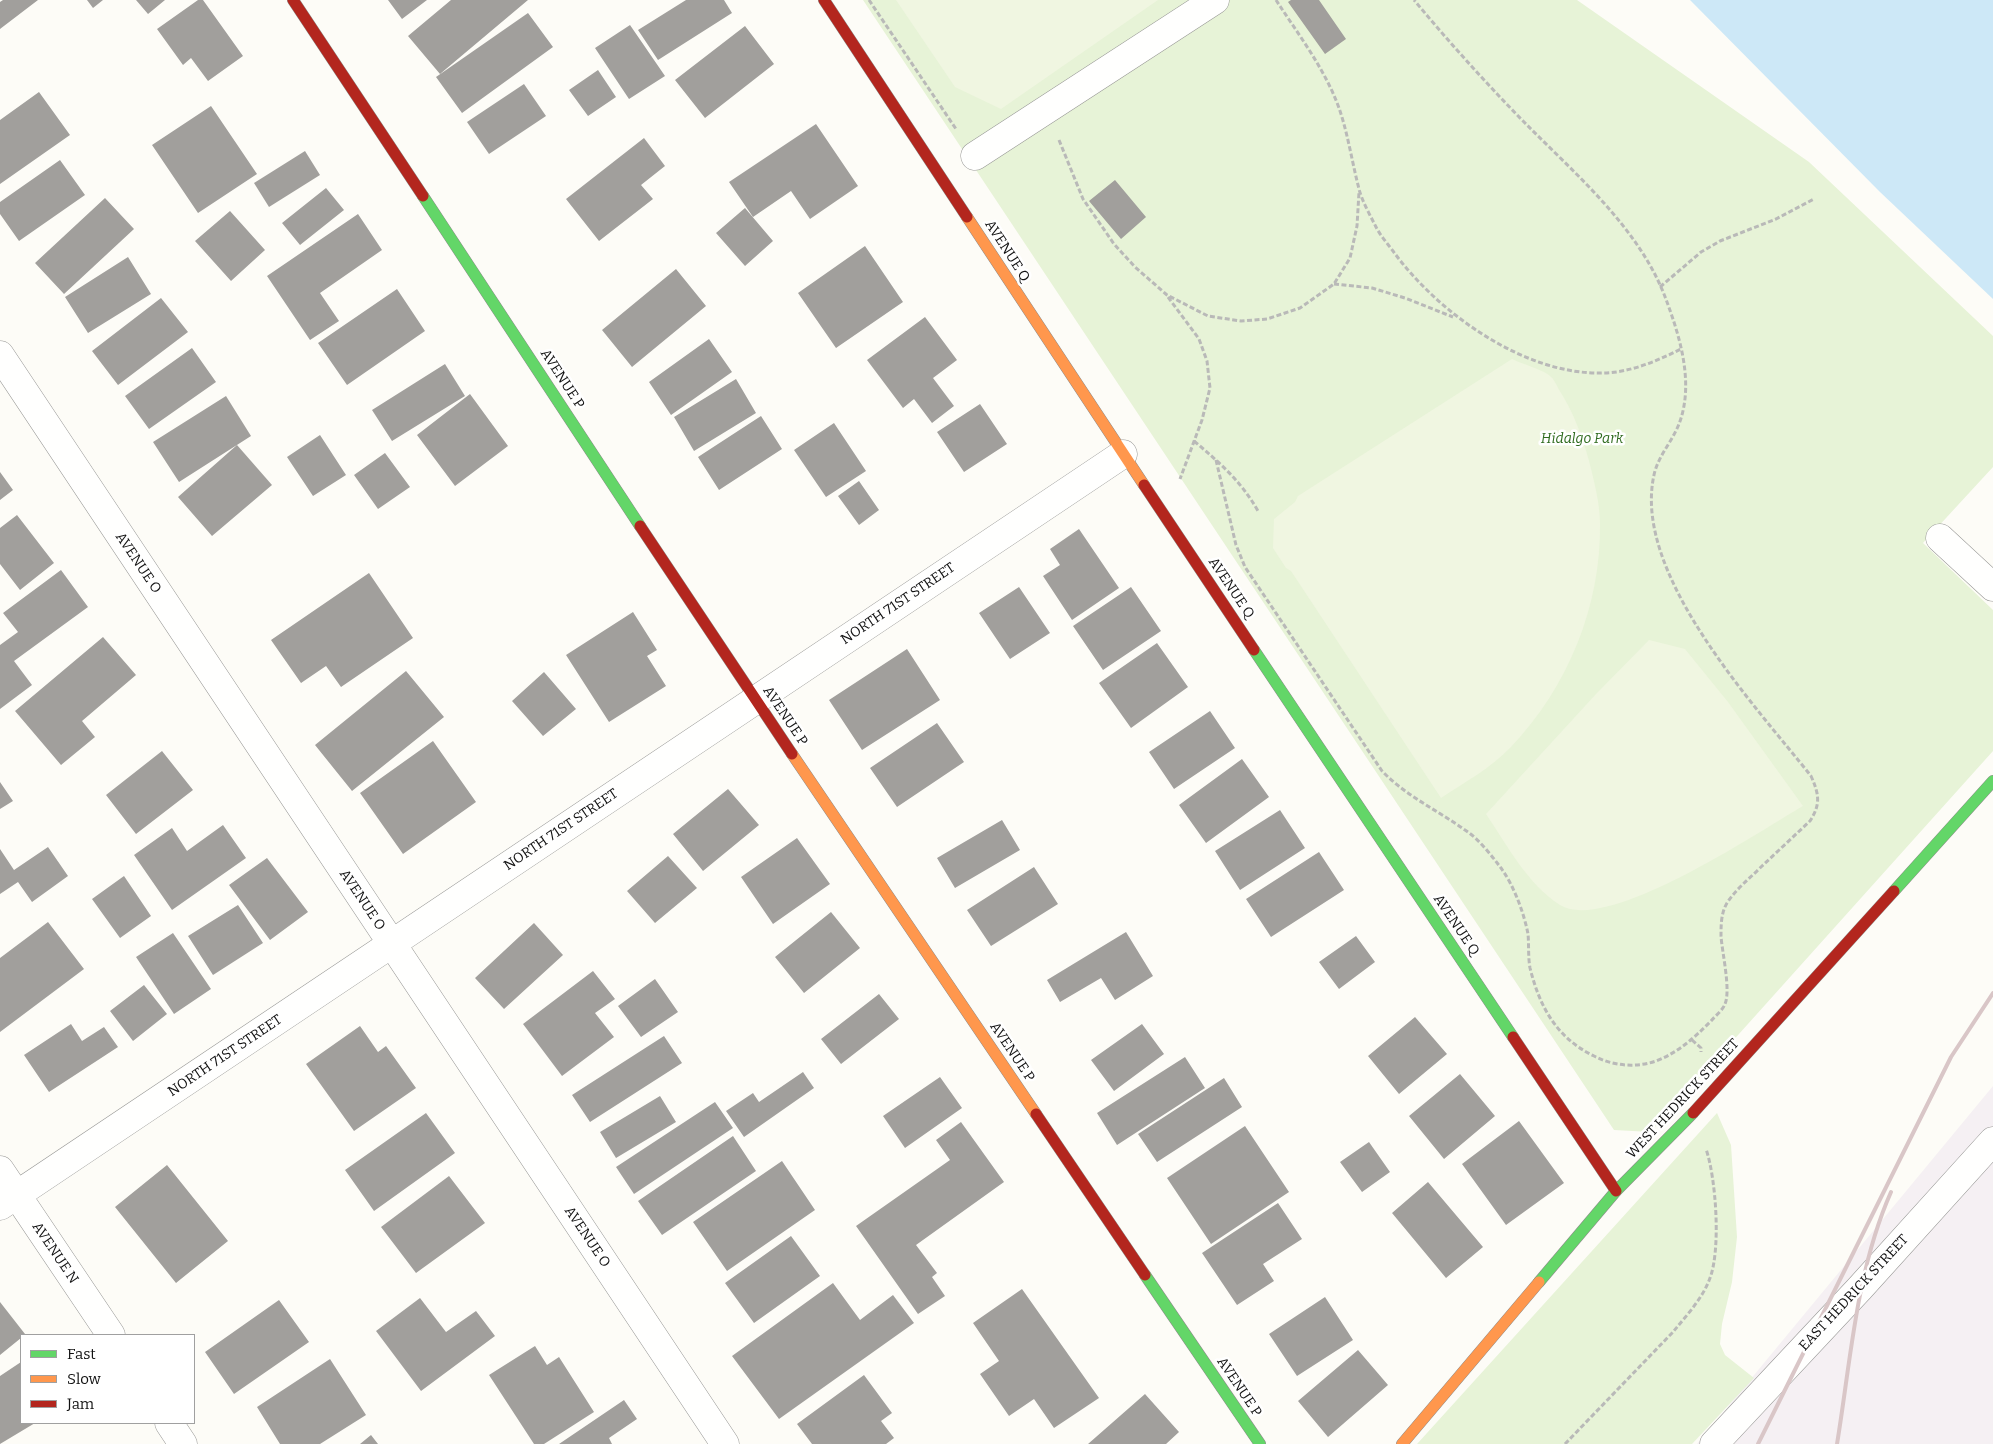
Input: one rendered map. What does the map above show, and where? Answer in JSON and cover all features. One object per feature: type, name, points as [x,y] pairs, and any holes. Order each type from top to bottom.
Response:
[{"type":"street","name":"AVENUE P","points":[[293,0],[755,699],[1260,1444]]},
{"type":"street","name":"AVENUE Q","points":[[824,0],[1123,454],[1616,1191]]},
{"type":"street","points":[[975,156],[1215,0]]},
{"type":"street","name":"AVENUE O","points":[[0,355],[725,1444]]},
{"type":"street","name":"NORTH 71ST STREET","points":[[8,1201],[1123,454]]},
{"type":"street","points":[[1940,538],[1993,586]]},
{"type":"street","name":"WEST HEDRICK STREET","points":[[1402,1444],[1616,1191],[1685,1121],[1993,781]]},
{"type":"street","name":"EAST HEDRICK STREET","points":[[1714,1444],[1860,1288],[1993,1141]]},
{"type":"street","name":"AVENUE N","points":[[0,1170],[8,1201],[109,1334]]},
{"type":"street","points":[[170,1424],[183,1444]]},
{"type":"path","points":[[870,0],[975,156]]},
{"type":"path","points":[[1276,0],[1328,81],[1339,108],[1360,191],[1377,229],[1399,260],[1429,294],[1457,318],[1500,344],[1535,361],[1571,371],[1603,373],[1631,368],[1661,360],[1681,349]]},
{"type":"path","points":[[1216,460],[1236,545],[1245,568],[1382,771],[1394,784],[1418,801],[1466,830],[1481,844],[1502,870],[1518,902],[1528,934],[1530,967],[1544,1008],[1554,1025],[1564,1036],[1583,1051],[1607,1062],[1632,1066],[1655,1061],[1678,1050],[1692,1040],[1726,1004],[1727,991],[1721,921],[1726,905],[1736,891],[1810,821],[1817,811],[1818,799],[1811,776],[1698,630],[1688,613],[1661,551],[1654,521],[1652,496],[1654,474],[1665,448],[1678,425],[1684,404],[1686,376],[1681,349],[1667,300],[1646,258],[1628,232],[1593,192],[1503,100],[1444,36],[1414,0]]},
{"type":"path","points":[[1047,109],[1083,199],[1114,244],[1135,267],[1167,295],[1199,339],[1207,362],[1210,388],[1202,420],[1166,517]]},
{"type":"path","points":[[1167,295],[1208,316],[1249,321],[1267,320],[1300,308],[1334,284],[1350,258],[1357,226],[1360,191]]},
{"type":"path","points":[[1660,287],[1701,252],[1720,241],[1776,219],[1814,199]]},
{"type":"path","points":[[1334,284],[1372,288],[1405,298],[1457,318]]},
{"type":"path","points":[[1194,441],[1247,491],[1258,511]]},
{"type":"path","points":[[1566,1444],[1673,1332],[1710,1280],[1714,1265],[1717,1232],[1707,1150],[1685,1121]]},
{"type":"shaded area","points":[[1993,1086],[1993,1444],[1697,1444]]},
{"type":"green space","name":"Hidalgo Park","points":[[863,0],[1577,0],[1809,162],[1993,336],[1993,467],[1923,543],[1993,610],[1993,751],[1651,1132],[1614,1130]]},
{"type":"green space","points":[[896,0],[1158,0],[1001,109],[955,87]]},
{"type":"green space","points":[[1512,359],[1544,372],[1551,377],[1573,414],[1580,433],[1591,469],[1599,508],[1599,555],[1595,585],[1577,644],[1564,672],[1531,724],[1495,762],[1441,798],[1291,571],[1286,568],[1273,548],[1274,519],[1295,502],[1298,496]]},
{"type":"green space","points":[[1649,640],[1685,649],[1728,702],[1803,806],[1719,856],[1646,893],[1611,905],[1582,910],[1560,905],[1548,897],[1528,876],[1486,814],[1596,694]]},
{"type":"green space","points":[[1717,1113],[1731,1145],[1737,1237],[1732,1282],[1722,1324],[1720,1344],[1725,1355],[1754,1378],[1692,1444],[1417,1444]]},
{"type":"water","points":[[1690,0],[1993,0],[1993,299],[1880,192]]},
{"type":"building","points":[[3,0],[38,0],[0,29],[0,2]]},
{"type":"building","points":[[87,0],[103,0],[93,8]]},
{"type":"building","points":[[136,0],[165,0],[148,14]]},
{"type":"building","points":[[198,0],[203,0],[243,56],[208,81],[191,58],[183,65],[157,29]]},
{"type":"building","points":[[388,0],[427,0],[402,19]]},
{"type":"building","points":[[451,0],[528,0],[440,74],[408,36]]},
{"type":"building","points":[[686,0],[724,0],[732,13],[658,60],[638,30]]},
{"type":"building","points":[[1291,0],[1319,0],[1346,39],[1325,54],[1288,2]]},
{"type":"building","points":[[528,13],[553,47],[462,113],[436,77]]},
{"type":"building","points":[[630,25],[665,76],[629,99],[595,48]]},
{"type":"building","points":[[745,26],[774,64],[705,118],[675,80]]},
{"type":"building","points":[[598,70],[616,97],[588,116],[569,90]]},
{"type":"building","points":[[524,84],[546,116],[489,154],[467,122]]},
{"type":"building","points":[[39,92],[70,135],[0,184],[0,120]]},
{"type":"building","points":[[211,106],[257,174],[198,213],[152,145]]},
{"type":"building","points":[[816,124],[858,186],[810,219],[791,191],[753,217],[729,182]]},
{"type":"building","points":[[644,138],[665,166],[641,185],[653,199],[599,241],[566,199]]},
{"type":"building","points":[[305,151],[320,175],[269,207],[254,183]]},
{"type":"building","points":[[60,160],[85,195],[19,241],[0,214],[0,202]]},
{"type":"building","points":[[1115,180],[1146,217],[1121,239],[1089,201]]},
{"type":"building","points":[[326,188],[344,210],[300,245],[282,223]]},
{"type":"building","points":[[105,198],[134,229],[64,294],[35,263]]},
{"type":"building","points":[[745,208],[773,241],[745,266],[716,233]]},
{"type":"building","points":[[230,211],[265,250],[231,281],[195,241]]},
{"type":"building","points":[[358,214],[382,250],[320,293],[339,321],[310,340],[267,276]]},
{"type":"building","points":[[865,246],[903,302],[836,348],[798,293]]},
{"type":"building","points":[[128,257],[151,294],[88,333],[65,297]]},
{"type":"building","points":[[676,269],[706,306],[632,367],[602,330]]},
{"type":"building","points":[[397,289],[425,331],[347,385],[318,343]]},
{"type":"building","points":[[161,298],[188,332],[118,385],[92,351]]},
{"type":"building","points":[[925,317],[957,360],[933,378],[954,406],[932,423],[914,399],[903,408],[867,360]]},
{"type":"building","points":[[709,339],[732,372],[671,415],[649,382]]},
{"type":"building","points":[[192,348],[216,382],[149,429],[125,396]]},
{"type":"building","points":[[445,364],[465,396],[392,441],[372,410]]},
{"type":"building","points":[[736,379],[756,413],[694,451],[674,417]]},
{"type":"building","points":[[470,394],[508,446],[455,486],[417,435]]},
{"type":"building","points":[[226,396],[251,436],[179,482],[153,442]]},
{"type":"building","points":[[980,404],[1007,444],[964,472],[937,432]]},
{"type":"building","points":[[761,416],[782,449],[719,490],[698,457]]},
{"type":"building","points":[[834,423],[866,471],[826,497],[794,450]]},
{"type":"building","points":[[320,435],[346,475],[313,496],[287,457]]},
{"type":"building","points":[[237,445],[272,485],[212,536],[178,497]]},
{"type":"building","points":[[385,453],[410,487],[378,509],[354,475]]},
{"type":"building","points":[[0,472],[13,490],[0,500]]},
{"type":"building","points":[[859,481],[879,510],[859,525],[838,496]]},
{"type":"building","points":[[17,515],[54,563],[20,590],[0,564],[0,528]]},
{"type":"building","points":[[1079,529],[1119,588],[1072,620],[1043,576],[1060,565],[1050,549]]},
{"type":"building","points":[[61,570],[88,607],[14,661],[32,685],[0,709],[0,645],[18,632],[3,613]]},
{"type":"building","points":[[369,573],[413,638],[341,687],[326,666],[301,683],[271,640]]},
{"type":"building","points":[[1019,587],[1050,633],[1010,659],[979,613]]},
{"type":"building","points":[[1131,587],[1161,631],[1103,670],[1073,626]]},
{"type":"building","points":[[633,612],[657,650],[647,656],[666,686],[609,722],[566,655]]},
{"type":"building","points":[[103,637],[136,675],[82,721],[95,737],[61,765],[15,711]]},
{"type":"building","points":[[1157,643],[1188,687],[1131,728],[1099,683]]},
{"type":"building","points":[[907,649],[940,700],[862,750],[829,700]]},
{"type":"building","points":[[406,671],[444,717],[352,791],[315,745]]},
{"type":"building","points":[[544,672],[576,709],[543,736],[512,701]]},
{"type":"building","points":[[1210,711],[1235,748],[1174,789],[1149,752]]},
{"type":"building","points":[[937,723],[964,762],[897,807],[870,768]]},
{"type":"building","points":[[433,741],[476,802],[403,854],[360,793]]},
{"type":"building","points":[[162,751],[193,790],[136,834],[106,795]]},
{"type":"building","points":[[1242,759],[1269,797],[1206,843],[1179,805]]},
{"type":"building","points":[[0,782],[13,801],[0,809]]},
{"type":"building","points":[[728,789],[759,825],[703,871],[673,834]]},
{"type":"building","points":[[1280,810],[1305,848],[1240,890],[1215,851]]},
{"type":"building","points":[[1002,820],[1020,850],[955,888],[937,858]]},
{"type":"building","points":[[223,825],[246,858],[172,910],[134,855],[172,828],[187,851]]},
{"type":"building","points":[[797,838],[830,884],[773,924],[741,877]]},
{"type":"building","points":[[48,847],[68,876],[32,902],[18,882],[0,894],[0,849],[14,870]]},
{"type":"building","points":[[1319,852],[1344,890],[1271,937],[1246,899]]},
{"type":"building","points":[[668,856],[697,888],[655,923],[627,891]]},
{"type":"building","points":[[267,858],[308,912],[270,940],[229,885]]},
{"type":"building","points":[[1034,867],[1058,904],[991,946],[967,910]]},
{"type":"building","points":[[124,876],[151,916],[120,938],[92,899]]},
{"type":"building","points":[[238,905],[263,943],[213,975],[188,936]]},
{"type":"building","points":[[831,912],[860,948],[804,993],[775,957]]},
{"type":"building","points":[[48,922],[84,969],[0,1032],[0,958]]},
{"type":"building","points":[[534,923],[563,955],[504,1009],[475,978]]},
{"type":"building","points":[[1126,932],[1153,976],[1115,1000],[1101,978],[1060,1002],[1047,980]]},
{"type":"building","points":[[173,933],[211,989],[174,1014],[136,957]]},
{"type":"building","points":[[1356,936],[1375,962],[1339,989],[1319,962]]},
{"type":"building","points":[[593,971],[615,999],[595,1013],[614,1037],[562,1076],[523,1024]]},
{"type":"building","points":[[655,979],[678,1012],[641,1037],[618,1006]]},
{"type":"building","points":[[144,985],[167,1014],[133,1041],[110,1011]]},
{"type":"building","points":[[879,994],[899,1019],[841,1064],[821,1039]]},
{"type":"building","points":[[1415,1017],[1447,1054],[1399,1094],[1368,1056]]},
{"type":"building","points":[[71,1024],[82,1041],[104,1027],[118,1047],[49,1092],[24,1055]]},
{"type":"building","points":[[1142,1024],[1164,1054],[1114,1091],[1091,1060]]},
{"type":"building","points":[[360,1026],[378,1052],[386,1046],[416,1088],[354,1131],[306,1064]]},
{"type":"building","points":[[664,1036],[682,1063],[590,1122],[572,1095]]},
{"type":"building","points":[[1185,1057],[1205,1088],[1117,1145],[1097,1113]]},
{"type":"building","points":[[803,1072],[814,1088],[744,1137],[726,1111],[753,1093],[759,1102]]},
{"type":"building","points":[[1460,1074],[1495,1116],[1444,1159],[1409,1116]]},
{"type":"building","points":[[940,1077],[962,1108],[905,1148],[883,1116]]},
{"type":"building","points":[[1224,1078],[1242,1107],[1157,1162],[1138,1134]]},
{"type":"building","points":[[660,1096],[676,1122],[616,1158],[600,1132]]},
{"type":"building","points":[[715,1102],[733,1128],[634,1194],[616,1167]]},
{"type":"building","points":[[426,1113],[455,1153],[374,1211],[345,1170]]},
{"type":"building","points":[[1519,1121],[1564,1183],[1506,1225],[1462,1164]]},
{"type":"building","points":[[961,1122],[1004,1182],[916,1245],[937,1273],[932,1277],[945,1296],[918,1314],[856,1226],[950,1160],[936,1140]]},
{"type":"building","points":[[1245,1126],[1289,1192],[1211,1244],[1167,1178]]},
{"type":"building","points":[[733,1136],[756,1171],[662,1235],[638,1201]]},
{"type":"building","points":[[1369,1142],[1390,1172],[1362,1192],[1340,1162]]},
{"type":"building","points":[[782,1161],[815,1210],[727,1271],[693,1222]]},
{"type":"building","points":[[167,1165],[228,1241],[176,1283],[115,1207]]},
{"type":"building","points":[[449,1176],[485,1223],[416,1273],[381,1227]]},
{"type":"building","points":[[1428,1182],[1483,1247],[1446,1278],[1392,1213]]},
{"type":"building","points":[[1278,1203],[1302,1239],[1263,1264],[1274,1281],[1237,1305],[1202,1253]]},
{"type":"building","points":[[791,1236],[820,1276],[754,1323],[725,1283]]},
{"type":"building","points":[[833,1283],[860,1320],[893,1295],[914,1323],[779,1419],[732,1356]]},
{"type":"building","points":[[1022,1289],[1099,1398],[1054,1428],[1034,1399],[1009,1416],[980,1374],[999,1361],[973,1323]]},
{"type":"building","points":[[1325,1297],[1353,1340],[1297,1376],[1269,1334]]},
{"type":"building","points":[[420,1298],[446,1332],[476,1311],[495,1336],[421,1391],[376,1331]]},
{"type":"building","points":[[279,1300],[309,1342],[234,1394],[205,1352]]},
{"type":"building","points":[[0,1302],[25,1334],[20,1334],[20,1339],[0,1355]]},
{"type":"building","points":[[535,1346],[547,1365],[559,1357],[594,1412],[544,1444],[534,1444],[489,1375]]},
{"type":"building","points":[[1358,1350],[1388,1385],[1328,1437],[1298,1401]]},
{"type":"building","points":[[330,1359],[366,1415],[320,1444],[280,1444],[257,1407]]},
{"type":"building","points":[[20,1363],[20,1424],[33,1424],[0,1444],[0,1376]]},
{"type":"building","points":[[864,1375],[892,1413],[881,1421],[894,1438],[886,1444],[812,1444],[797,1424]]},
{"type":"building","points":[[1145,1394],[1179,1432],[1166,1444],[1088,1444]]},
{"type":"building","points":[[624,1400],[637,1419],[609,1438],[612,1444],[559,1444]]},
{"type":"building","points":[[371,1435],[378,1444],[360,1444]]},
{"type":"railway","points":[[1758,1444],[1951,1057],[1993,993]]},
{"type":"railway","points":[[1837,1444],[1862,1284],[1879,1222],[1891,1192]]},
{"type":"traffic: fast","points":[[423,196],[640,526]]},
{"type":"traffic: fast","points":[[1254,650],[1513,1037]]},
{"type":"traffic: fast","points":[[1894,891],[1993,781]]},
{"type":"traffic: fast","points":[[1539,1282],[1616,1191],[1693,1113]]},
{"type":"traffic: fast","points":[[1145,1275],[1260,1444]]},
{"type":"traffic: slow","points":[[967,217],[1144,485]]},
{"type":"traffic: slow","points":[[792,754],[1036,1114]]},
{"type":"traffic: slow","points":[[1402,1444],[1539,1282]]},
{"type":"traffic: jam","points":[[293,0],[423,196]]},
{"type":"traffic: jam","points":[[824,0],[967,217]]},
{"type":"traffic: jam","points":[[1144,485],[1254,650]]},
{"type":"traffic: jam","points":[[640,526],[792,754]]},
{"type":"traffic: jam","points":[[1693,1113],[1894,891]]},
{"type":"traffic: jam","points":[[1513,1037],[1616,1191]]},
{"type":"traffic: jam","points":[[1036,1114],[1145,1275]]}]
